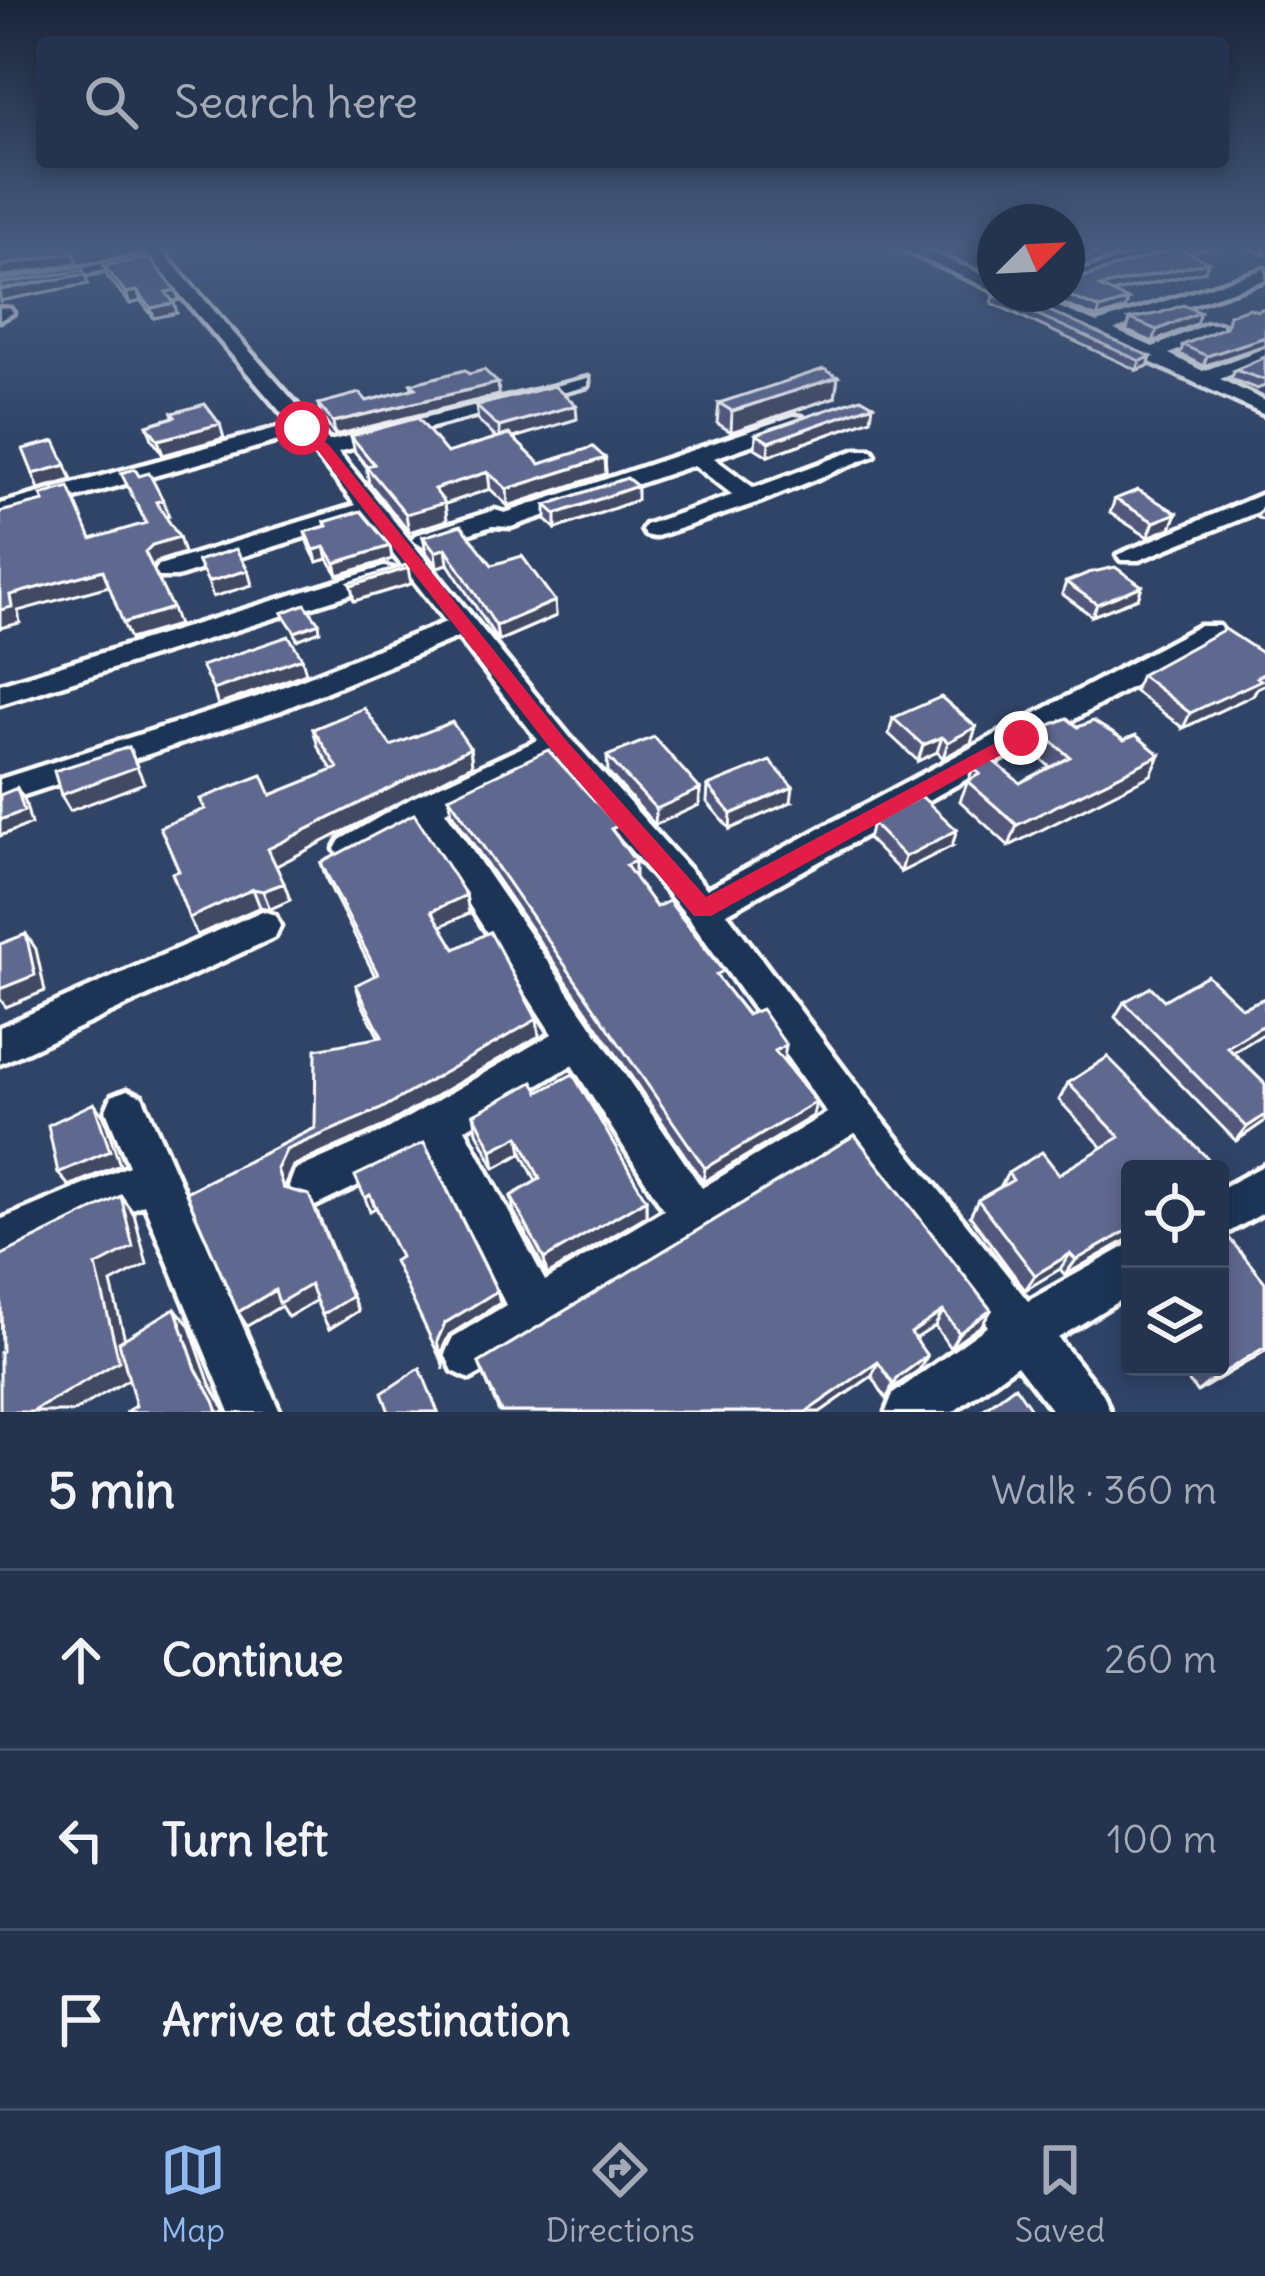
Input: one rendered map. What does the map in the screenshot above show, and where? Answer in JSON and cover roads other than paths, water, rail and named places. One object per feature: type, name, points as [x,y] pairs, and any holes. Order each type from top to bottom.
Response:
[{"type":"street","points":[[206,312],[371,508],[558,744],[703,909],[856,1119],[1085,1412]]},
{"type":"street","points":[[1056,312],[1265,409]]},
{"type":"street","points":[[1096,330],[1151,312]]},
{"type":"street","points":[[1153,354],[1214,328]]},
{"type":"street","points":[[1201,379],[1265,354]]},
{"type":"street","points":[[0,512],[313,438],[580,382]]},
{"type":"street","points":[[0,694],[409,556],[495,517],[502,522],[817,415]]},
{"type":"street","points":[[654,530],[864,455]]},
{"type":"street","points":[[697,456],[751,497]]},
{"type":"street","points":[[1130,555],[1265,500]]},
{"type":"street","points":[[168,571],[371,508]]},
{"type":"street","points":[[0,791],[268,704],[464,625]]},
{"type":"street","points":[[703,909],[1209,632]]},
{"type":"street","points":[[327,862],[424,807],[558,744]]},
{"type":"street","points":[[424,807],[695,1217]]},
{"type":"street","points":[[0,1046],[262,926]]},
{"type":"street","points":[[311,1186],[403,1144],[580,1040]]},
{"type":"street","points":[[128,1110],[255,1412]]},
{"type":"street","points":[[470,1354],[856,1119]]},
{"type":"street","points":[[438,1122],[537,1316]]},
{"type":"street","points":[[0,1243],[155,1177]]},
{"type":"street","points":[[1229,1209],[1265,1187]]},
{"type":"street","points":[[911,1412],[1020,1333],[1128,1268]]}]
